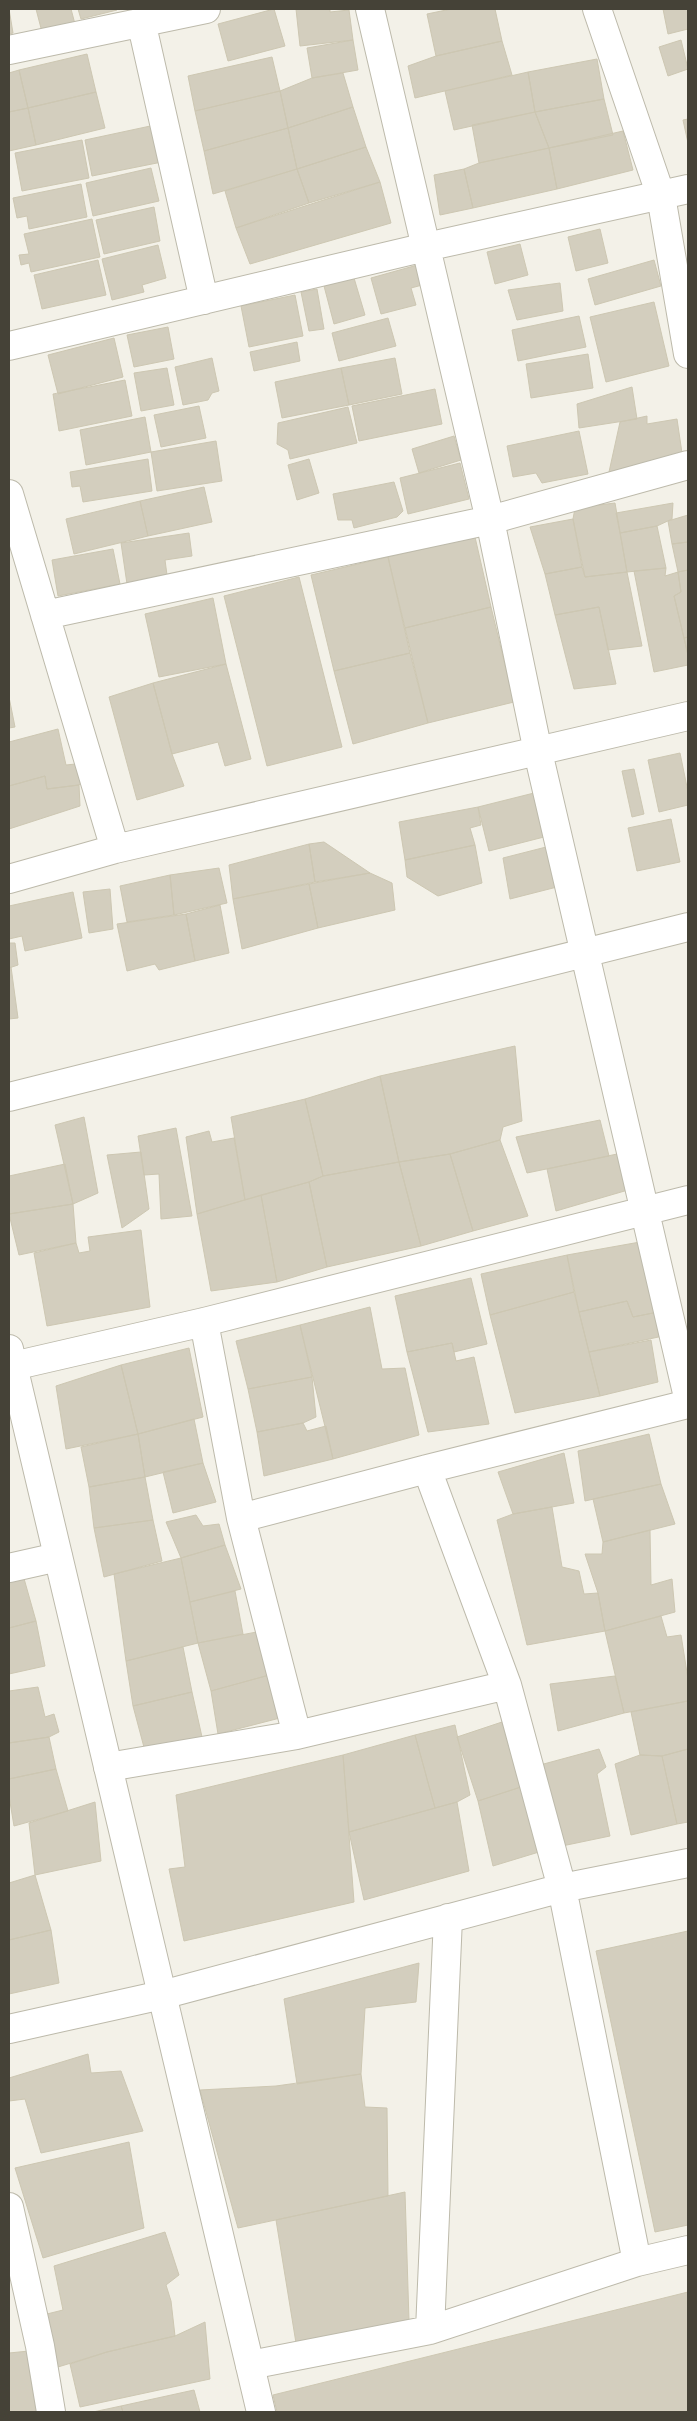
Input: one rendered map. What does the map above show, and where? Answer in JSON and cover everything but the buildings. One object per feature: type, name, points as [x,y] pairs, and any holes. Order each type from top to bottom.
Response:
[{"type":"street","points":[[9,50],[206,9]]},
{"type":"street","points":[[370,9],[490,520],[538,752],[586,951],[688,1397]]},
{"type":"street","points":[[598,9],[661,196],[688,354]]},
{"type":"street","points":[[141,21],[204,300]]},
{"type":"street","points":[[9,346],[426,247],[688,189]]},
{"type":"street","points":[[45,615],[490,520],[688,465]]},
{"type":"street","points":[[9,494],[115,849]]},
{"type":"street","points":[[9,879],[115,849],[688,716]]},
{"type":"street","points":[[9,1097],[688,926]]},
{"type":"street","points":[[261,2412],[11,1358],[204,1322],[688,1200]]},
{"type":"street","points":[[204,1322],[241,1518],[297,1735]]},
{"type":"street","points":[[241,1518],[427,1469],[688,1404]]},
{"type":"street","points":[[427,1469],[507,1685],[562,1888],[637,2262]]},
{"type":"street","points":[[9,1568],[58,1558]]},
{"type":"street","points":[[108,1767],[297,1735],[507,1685]]},
{"type":"street","points":[[9,2029],[162,1995],[562,1888],[688,1863]]},
{"type":"street","points":[[430,2330],[448,1918]]},
{"type":"street","points":[[9,2207],[40,2346],[51,2412]]},
{"type":"street","points":[[250,2365],[430,2330],[637,2262],[687,2256]]}]
